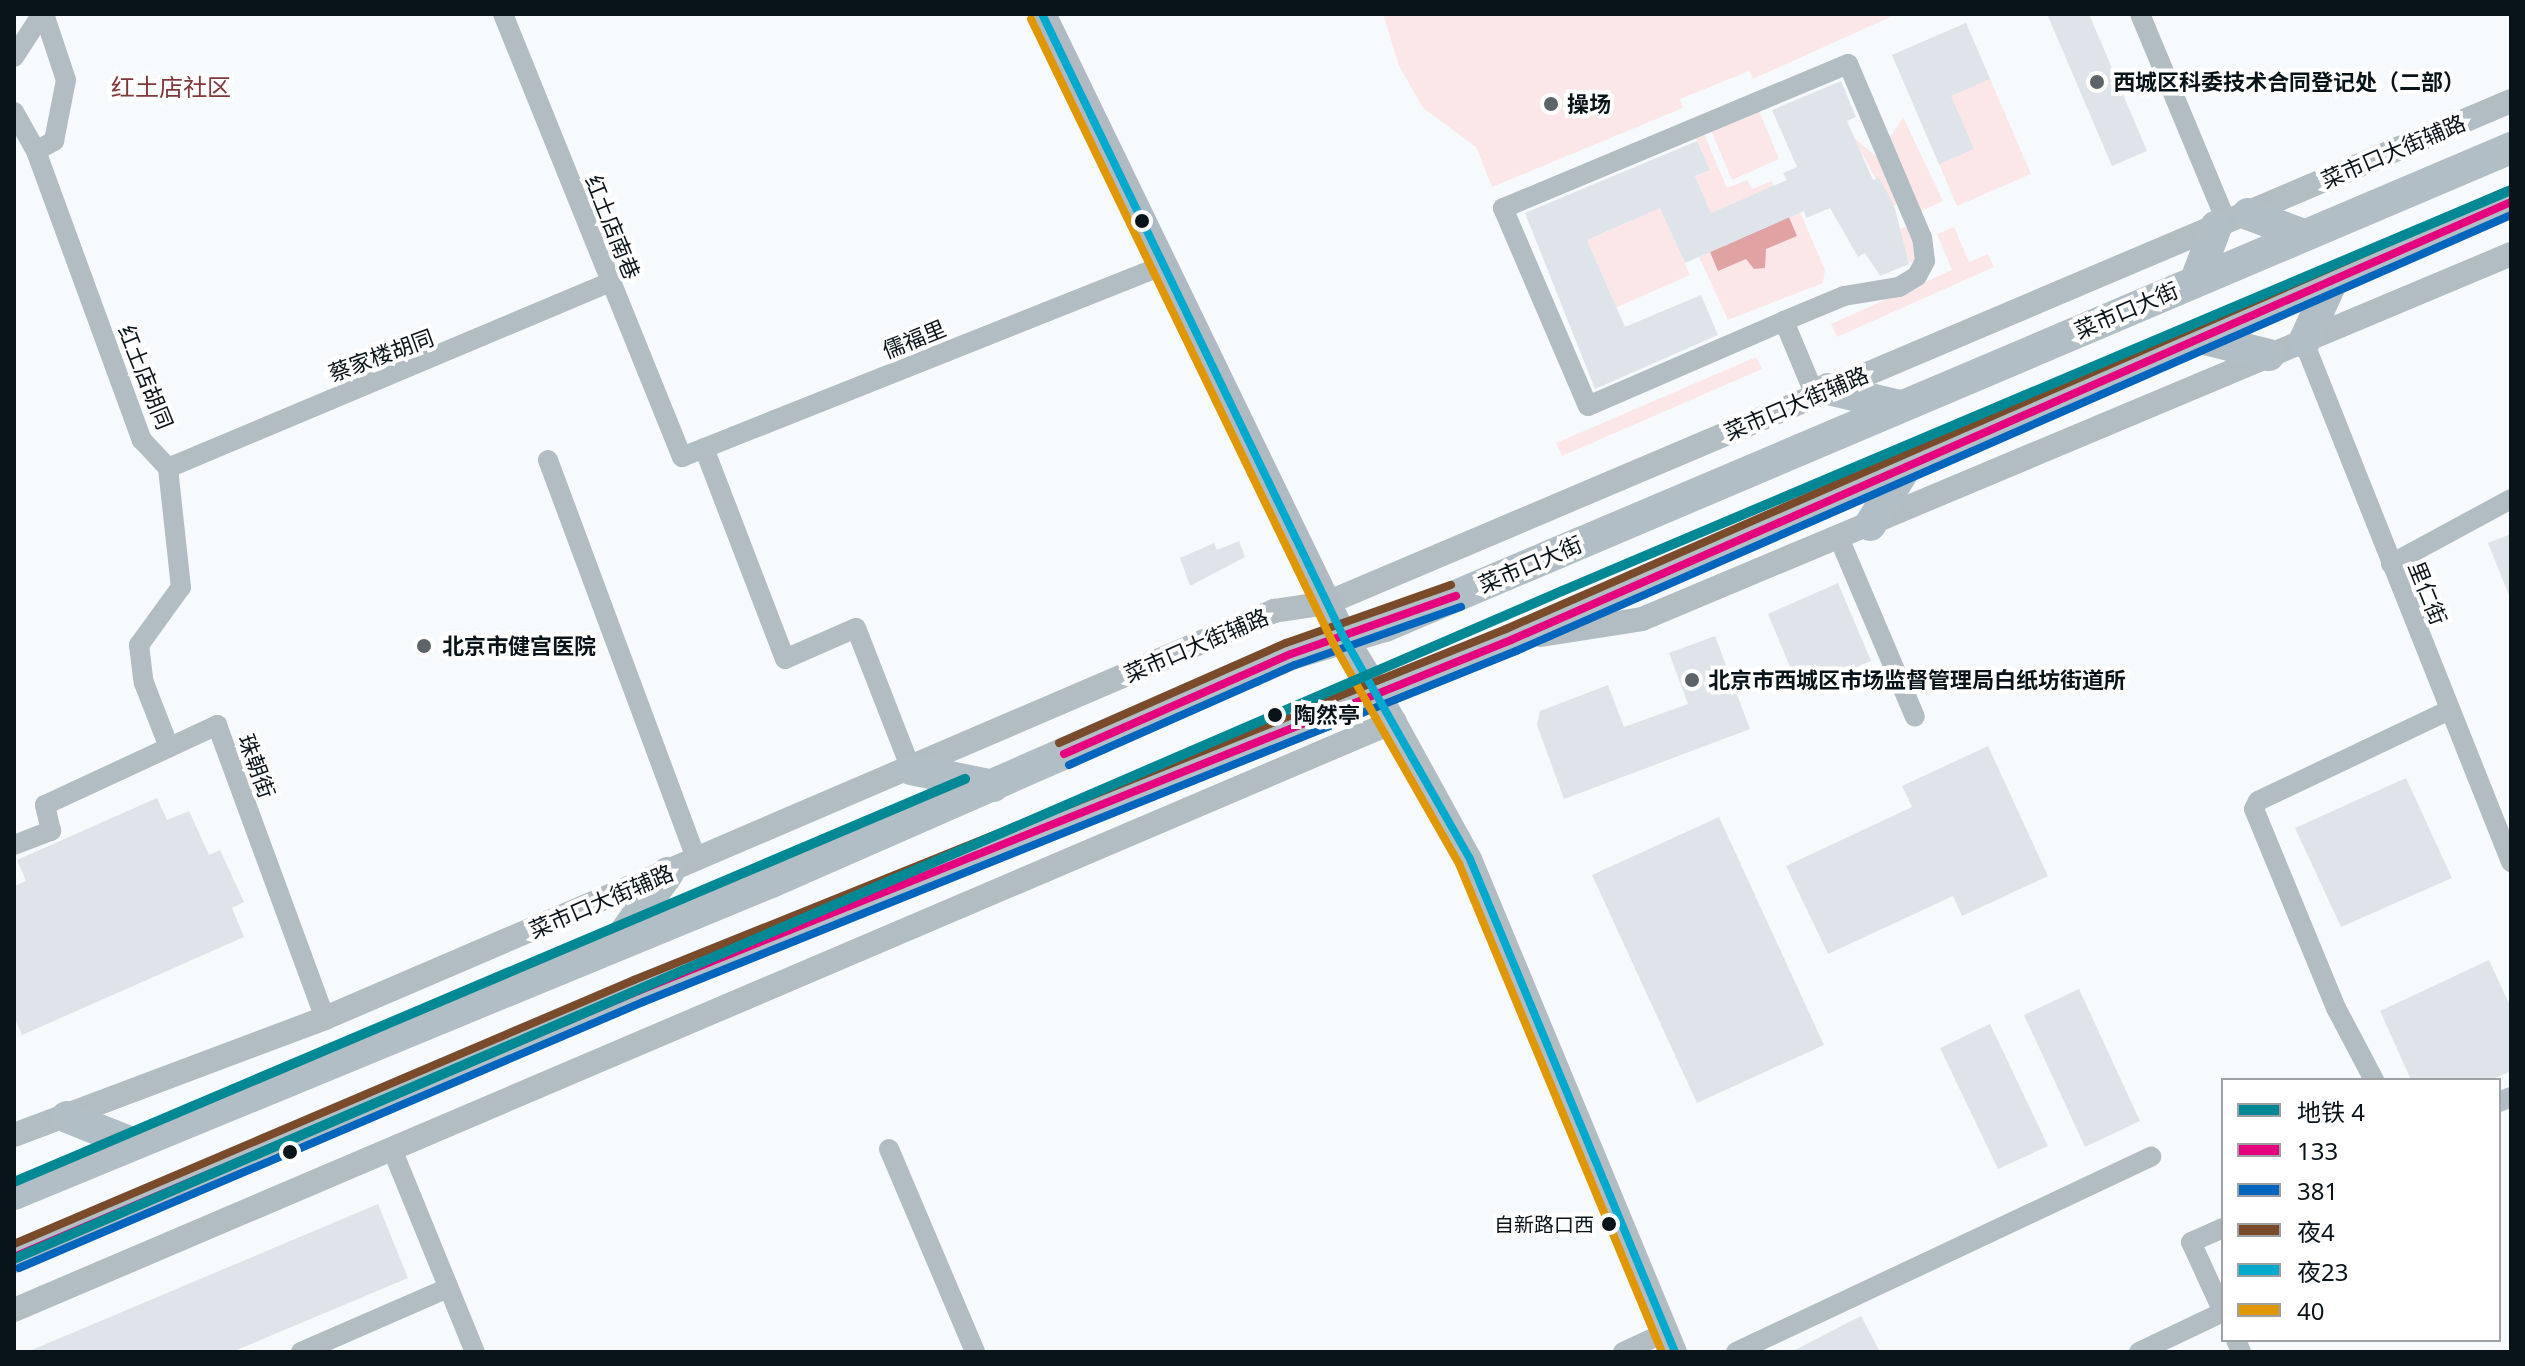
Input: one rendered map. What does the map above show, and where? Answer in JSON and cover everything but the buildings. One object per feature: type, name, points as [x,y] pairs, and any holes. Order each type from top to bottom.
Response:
[{"type":"main road","points":[[1043,14],[1344,638],[1386,708]]},
{"type":"main road","name":"菜市口大街","points":[[14,1194],[616,946],[993,786],[1291,654],[1344,638],[2511,148]]},
{"type":"main road","points":[[14,1257],[638,991],[1386,708],[1511,640],[2511,202]]},
{"type":"main road","points":[[2196,280],[2230,221],[2304,235]]},
{"type":"main road","points":[[2304,342],[2333,279]]},
{"type":"main road","points":[[2201,338],[2269,355]]},
{"type":"main road","points":[[1822,392],[1900,406]]},
{"type":"main road","points":[[1870,525],[1907,465]]},
{"type":"main road","points":[[911,769],[993,786]]},
{"type":"main road","points":[[616,946],[668,873]]},
{"type":"main road","points":[[67,1117],[134,1144]]},
{"type":"street","name":"红土店南巷","points":[[503,14],[608,283],[682,457]]},
{"type":"street","points":[[2140,14],[2230,221]]},
{"type":"street","points":[[14,57],[42,15]]},
{"type":"street","points":[[36,151],[54,141],[66,80],[42,15]]},
{"type":"street","points":[[1848,64],[1922,238],[1925,261],[1917,276],[1899,287],[1844,296],[1784,321],[1588,406],[1503,208],[1848,64]]},
{"type":"street","name":"菜市口大街辅路","points":[[14,1135],[325,1018],[1274,611],[1327,603],[2511,101]]},
{"type":"street","name":"红土店胡同","points":[[14,112],[36,151],[142,440],[168,468]]},
{"type":"street","points":[[1511,640],[1642,619],[2511,254]]},
{"type":"street","name":"儒福里","points":[[682,457],[1164,265]]},
{"type":"street","name":"蔡家楼胡同","points":[[168,468],[608,283]]},
{"type":"street","points":[[1784,321],[1822,392]]},
{"type":"street","name":"里仁街","points":[[2304,342],[2511,862]]},
{"type":"street","points":[[704,448],[785,659],[856,628],[911,769]]},
{"type":"street","points":[[548,460],[697,860]]},
{"type":"street","points":[[168,468],[181,587],[139,645],[144,683],[169,747]]},
{"type":"street","points":[[2391,564],[2511,499]]},
{"type":"street","points":[[1839,538],[1915,717]]},
{"type":"street","points":[[14,1310],[392,1149],[1386,708],[1470,859],[1670,1342],[1623,1352]]},
{"type":"street","points":[[2373,1078],[2336,1008],[2254,809],[2258,801],[2450,710]]},
{"type":"street","name":"珠朝街","points":[[14,845],[51,831],[45,805],[217,725],[325,1018]]},
{"type":"street","points":[[392,1149],[475,1352]]},
{"type":"street","points":[[889,1149],[975,1352]]},
{"type":"street","points":[[1736,1352],[2151,1157]]},
{"type":"street","points":[[2221,1229],[2191,1242],[2221,1308]]},
{"type":"street","points":[[301,1352],[448,1288]]},
{"type":"street","points":[[2139,1352],[2221,1313]]},
{"type":"shaded area","name":"操场","points":[[1383,14],[1897,14],[1753,79],[1749,71],[1680,99],[1683,108],[1492,187],[1476,147],[1423,108],[1399,66]]},
{"type":"shaded area","points":[[1966,23],[2031,174],[1957,206],[1892,55]]},
{"type":"shaded area","points":[[1757,106],[1779,159],[1732,180],[1709,126]]},
{"type":"shaded area","points":[[1903,117],[1943,201],[1917,213],[1889,139]]},
{"type":"shaded area","points":[[1702,129],[1727,188],[1747,180],[1752,189],[1772,181],[1774,186],[1711,213],[1695,176],[1710,170],[1693,132]]},
{"type":"shaded area","points":[[1853,137],[1877,157],[1903,202],[1908,223],[1899,203],[1891,207]]},
{"type":"shaded area","points":[[1648,180],[1690,275],[1608,311],[1612,297],[1587,240],[1631,221],[1619,193]]},
{"type":"shaded area","points":[[1800,212],[1825,270],[1823,283],[1728,320],[1699,257],[1710,252],[1746,258],[1762,269],[1766,249],[1797,236],[1789,217]]},
{"type":"shaded area","points":[[1789,217],[1797,236],[1766,249],[1765,268],[1754,269],[1746,259],[1718,271],[1710,252]]},
{"type":"shaded area","points":[[1909,225],[1917,260],[1910,263],[1896,231]]},
{"type":"shaded area","points":[[1954,227],[1969,262],[1988,254],[1994,267],[1837,337],[1831,324],[1952,270],[1937,234]]},
{"type":"shaded area","points":[[1756,357],[1762,369],[1562,456],[1556,443]]},
{"type":"metro line","name":"4","points":[[14,1259],[1562,591],[2511,190]]},
{"type":"metro line","name":"4","points":[[14,1182],[965,779]]},
{"type":"transit line","name":"夜23","points":[[1042,14],[1344,638],[1470,859],[1675,1352]]},
{"type":"transit line","name":"40","points":[[1031,19],[1333,643],[1459,864],[1662,1352]]},
{"type":"transit line","name":"夜4","points":[[14,1244],[634,980],[1506,629],[2506,191]]},
{"type":"transit line","name":"133","points":[[14,1257],[638,991],[1511,640],[2511,202]]},
{"type":"transit line","name":"381","points":[[19,1268],[643,1002],[1516,651],[2511,215]]},
{"type":"transit line","name":"夜4","points":[[1059,743],[1286,643],[1451,585]]},
{"type":"transit line","name":"133","points":[[1064,754],[1291,654],[1456,596]]},
{"type":"transit line","name":"381","points":[[1069,765],[1295,665],[1461,607]]},
{"type":"place","name":"西城区科委技术合同登记处（二部）","points":[[2097,82]]},
{"type":"place","name":"操场","points":[[1551,104]]},
{"type":"place","name":"北京市健宫医院","points":[[424,646]]},
{"type":"place","name":"北京市西城区市场监督管理局白纸坊街道所","points":[[1692,680]]},
{"type":"place","name":"陶然亭","points":[[1275,715]]},
{"type":"place","name":"自新路口西","points":[[1609,1224]]},
{"type":"district","name":"红土店社区","points":[[171,87]]}]
